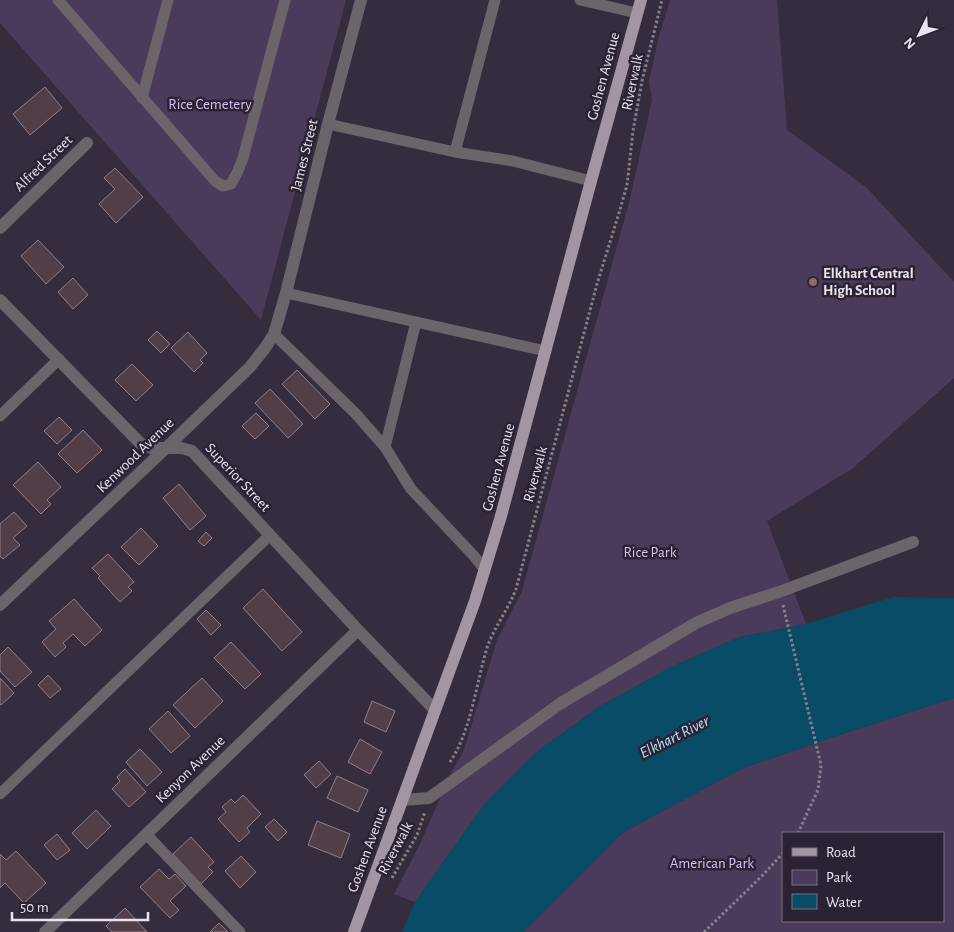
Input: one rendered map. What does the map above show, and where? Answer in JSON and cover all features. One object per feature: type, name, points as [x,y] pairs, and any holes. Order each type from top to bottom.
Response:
[{"type":"main road","name":"Goshen Avenue","points":[[354,932],[485,570],[641,0]]},
{"type":"street","name":"James Street","points":[[280,318],[361,0]]},
{"type":"street","name":"Alfred Street","points":[[0,228],[87,143]]},
{"type":"street","name":"Superior Street","points":[[0,300],[141,444],[152,448],[181,448],[192,451],[435,710]]},
{"type":"street","name":"Kenwood Avenue","points":[[0,605],[250,367],[274,334],[280,318]]},
{"type":"street","points":[[402,800],[429,798],[561,703],[696,623],[730,608],[779,592],[913,542]]},
{"type":"street","name":"Kenyon Avenue","points":[[45,932],[358,630]]},
{"type":"lane","points":[[58,0],[215,181],[224,186],[231,184],[243,158],[285,0]]},
{"type":"lane","points":[[142,98],[168,0]]},
{"type":"lane","points":[[455,152],[495,0]]},
{"type":"lane","points":[[580,0],[637,13]]},
{"type":"lane","points":[[328,124],[455,152],[512,161],[591,180]]},
{"type":"lane","points":[[286,293],[546,351]]},
{"type":"lane","points":[[385,447],[416,322]]},
{"type":"lane","points":[[274,334],[355,413],[385,447],[411,490],[485,570]]},
{"type":"lane","points":[[0,416],[59,359]]},
{"type":"lane","points":[[0,794],[270,535]]},
{"type":"lane","points":[[146,834],[240,932]]},
{"type":"path","name":"Riverwalk","points":[[450,763],[463,737],[487,648],[516,589],[596,284],[627,185],[633,131],[642,81],[662,0]]},
{"type":"path","points":[[784,607],[821,765],[818,790],[798,832]]},
{"type":"path","name":"Riverwalk","points":[[390,880],[416,835],[429,798]]},
{"type":"path","points":[[704,932],[782,854]]},
{"type":"green space","name":"Rice Cemetery","points":[[0,0],[346,0],[261,320],[0,23]]},
{"type":"green space","name":"Rice Park","points":[[670,0],[777,0],[787,130],[866,187],[954,282],[954,378],[853,468],[767,521],[806,624],[740,637],[673,666],[599,707],[539,750],[484,805],[415,902],[394,894],[420,844],[452,771],[464,750],[497,640],[522,591],[630,199],[652,100],[649,82],[659,36]]},
{"type":"green space","name":"American Park","points":[[954,698],[954,932],[523,932],[622,833],[741,769]]},
{"type":"water","name":"Elkhart River","points":[[893,597],[954,598],[954,698],[741,769],[622,833],[523,932],[402,932],[415,902],[484,805],[539,750],[599,707],[673,666],[740,637],[806,624]]},
{"type":"building","points":[[45,87],[62,108],[30,135],[13,114]]},
{"type":"building","points":[[115,168],[143,197],[116,223],[99,204],[115,189],[104,178]]},
{"type":"building","points":[[38,240],[64,267],[46,284],[21,256]]},
{"type":"building","points":[[73,278],[88,295],[73,309],[58,292]]},
{"type":"building","points":[[157,331],[170,344],[161,353],[148,340]]},
{"type":"building","points":[[188,332],[207,353],[200,360],[203,363],[194,372],[171,348]]},
{"type":"building","points":[[132,364],[153,385],[136,401],[115,380]]},
{"type":"building","points":[[297,370],[330,404],[315,419],[282,384]]},
{"type":"building","points":[[270,389],[303,424],[288,438],[255,403]]},
{"type":"building","points":[[256,413],[269,426],[255,439],[242,426]]},
{"type":"building","points":[[59,417],[72,430],[57,444],[44,431]]},
{"type":"building","points":[[83,430],[102,450],[77,473],[58,454]]},
{"type":"building","points":[[38,462],[61,487],[47,500],[51,504],[41,514],[13,485]]},
{"type":"building","points":[[179,484],[206,516],[190,530],[163,498]]},
{"type":"building","points":[[14,512],[27,526],[13,538],[20,545],[3,559],[0,556],[0,524]]},
{"type":"building","points":[[141,528],[158,546],[139,565],[121,547]]},
{"type":"building","points":[[206,532],[212,538],[204,546],[198,541]]},
{"type":"building","points":[[108,554],[134,582],[128,587],[132,591],[120,602],[98,578],[100,576],[92,568]]},
{"type":"building","points":[[263,589],[302,632],[282,651],[243,608]]},
{"type":"building","points":[[74,599],[102,630],[85,646],[73,634],[63,643],[66,647],[55,657],[42,642],[56,629],[49,621]]},
{"type":"building","points":[[206,610],[221,625],[211,635],[197,619]]},
{"type":"building","points":[[231,642],[261,674],[245,689],[214,658]]},
{"type":"building","points":[[8,647],[32,672],[15,687],[0,671],[0,655]]},
{"type":"building","points":[[48,675],[61,689],[50,698],[38,685]]},
{"type":"building","points":[[0,678],[14,693],[1,705],[0,703]]},
{"type":"building","points":[[202,678],[223,701],[195,728],[173,705]]},
{"type":"building","points":[[372,701],[395,711],[386,732],[364,722]]},
{"type":"building","points":[[168,711],[190,736],[171,753],[149,729]]},
{"type":"building","points":[[360,739],[382,752],[370,774],[348,762]]},
{"type":"building","points":[[140,749],[162,772],[147,786],[126,762]]},
{"type":"building","points":[[319,761],[331,774],[316,788],[304,775]]},
{"type":"building","points":[[125,769],[146,792],[129,807],[112,789],[120,781],[117,777]]},
{"type":"building","points":[[337,776],[368,790],[358,812],[327,798]]},
{"type":"building","points":[[243,795],[261,814],[247,828],[250,832],[239,842],[218,819],[226,812],[222,807],[231,799],[235,803]]},
{"type":"building","points":[[96,810],[111,826],[87,849],[72,833]]},
{"type":"building","points":[[274,819],[287,832],[278,841],[265,827]]},
{"type":"building","points":[[317,821],[350,834],[341,858],[308,845]]},
{"type":"building","points":[[57,834],[70,850],[57,860],[44,845]]},
{"type":"building","points":[[191,837],[214,862],[208,867],[213,872],[201,884],[173,854]]},
{"type":"building","points":[[16,851],[46,883],[24,903],[5,883],[0,888],[0,854],[6,860]]},
{"type":"building","points":[[241,856],[256,872],[240,888],[225,871]]},
{"type":"building","points":[[159,869],[169,879],[175,874],[186,886],[170,901],[179,910],[170,918],[140,887]]},
{"type":"building","points":[[125,908],[147,932],[112,932],[106,926]]},
{"type":"building","points":[[219,923],[228,932],[210,932]]},
{"type":"place","name":"Elkhart Central High School","points":[[813,282]]}]
